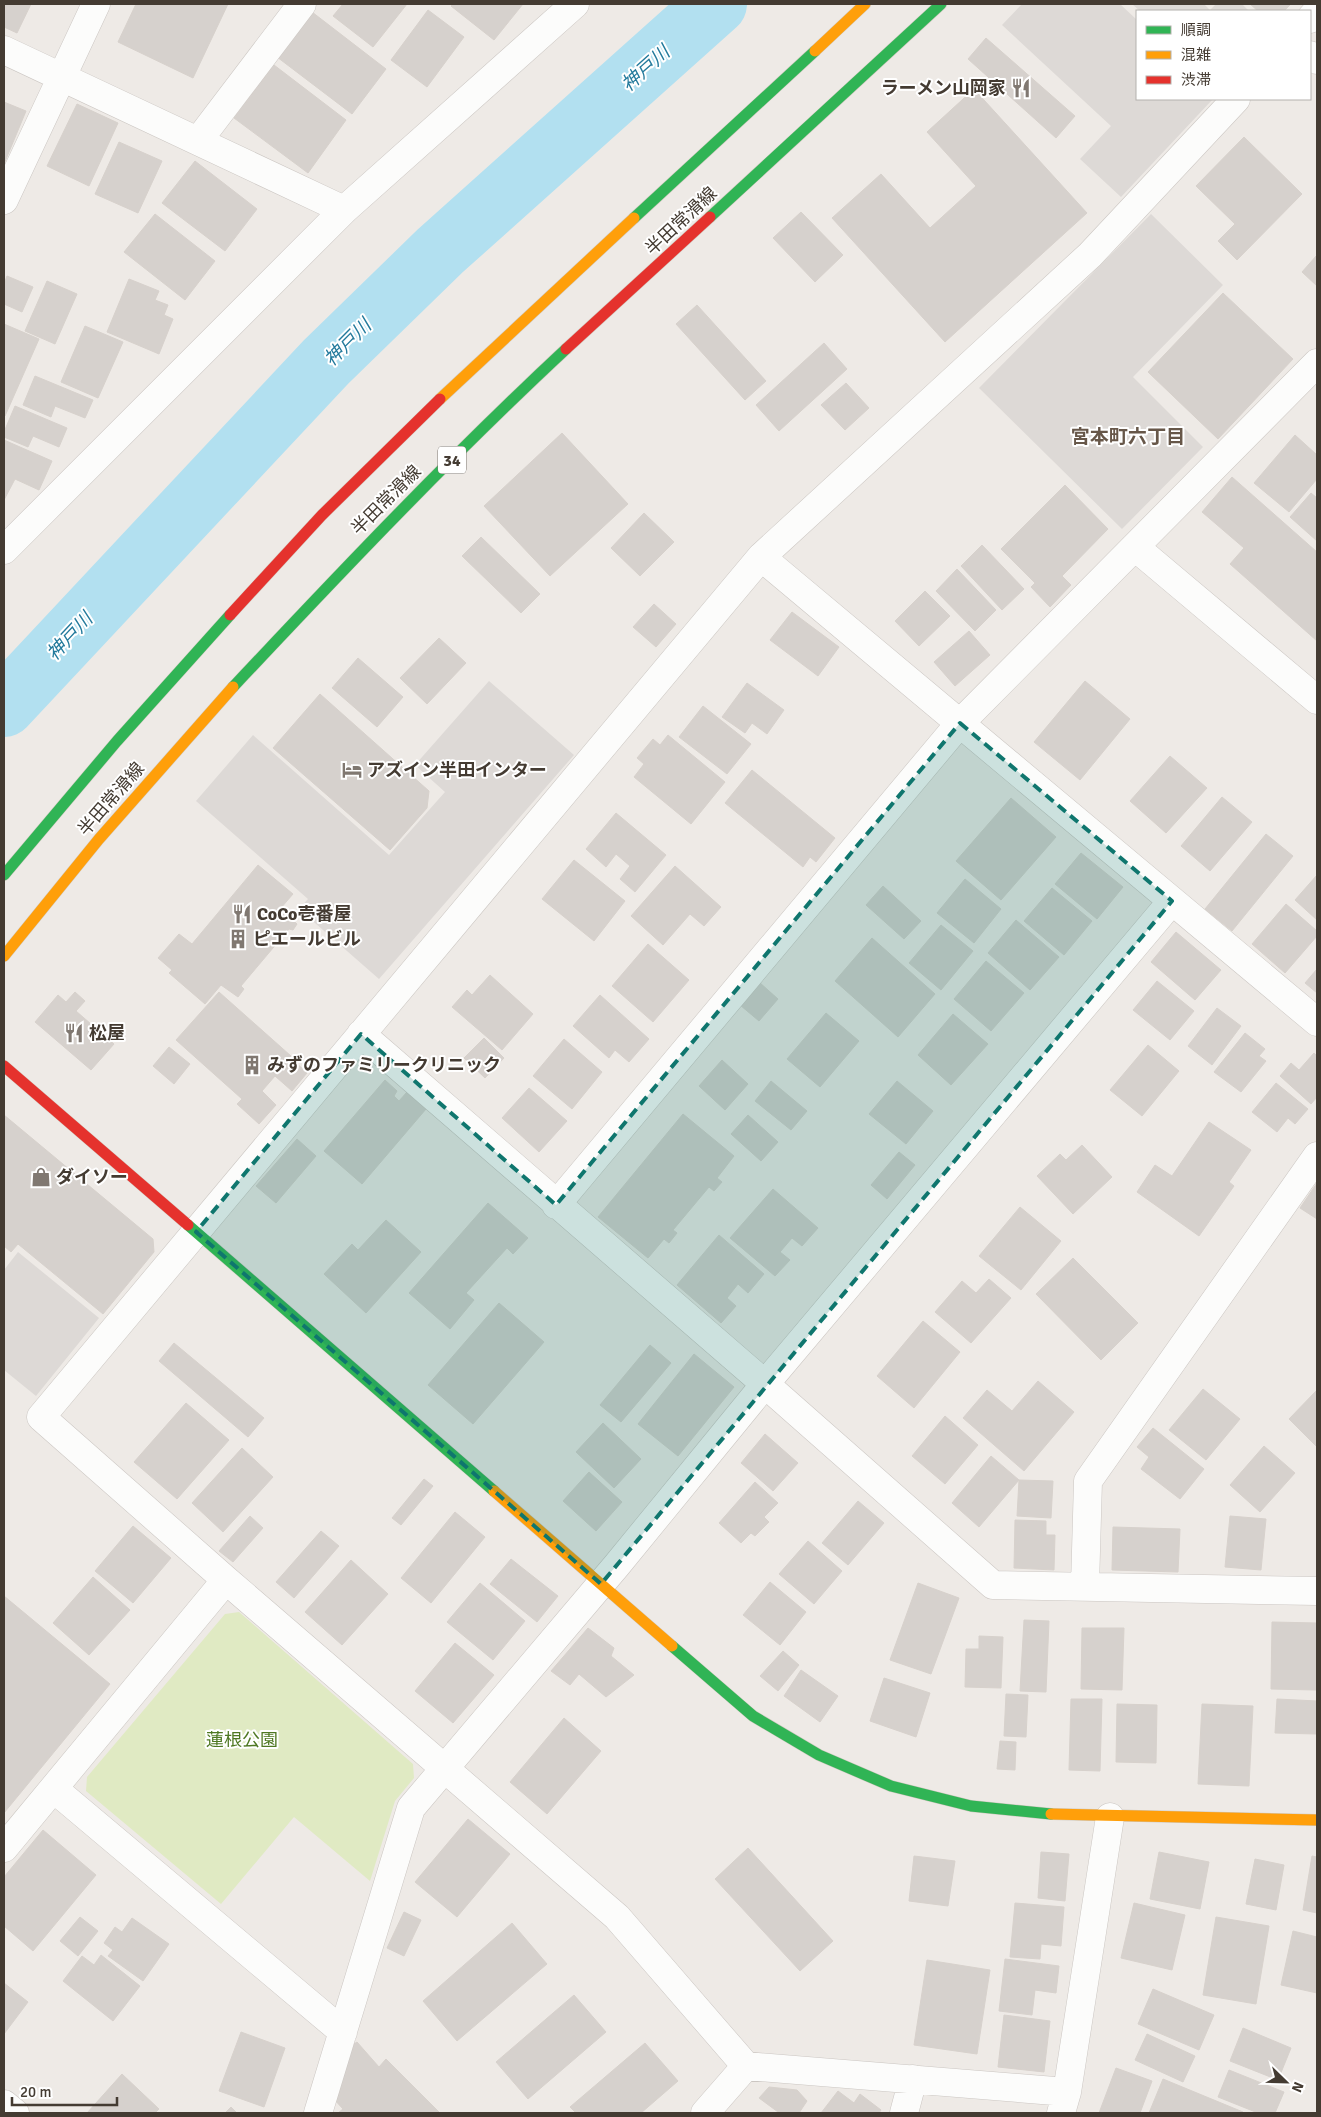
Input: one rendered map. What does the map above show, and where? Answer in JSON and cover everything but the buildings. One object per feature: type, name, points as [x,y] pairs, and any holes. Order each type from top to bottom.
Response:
[{"type":"main road","name":"半田常滑線","points":[[4,875],[60,806],[177,672],[321,517],[477,363],[865,4]]},
{"type":"main road","name":"半田常滑線","points":[[4,956],[99,839],[223,698],[360,551],[506,406],[941,4]]},
{"type":"main road","points":[[4,1066],[753,1716],[818,1755],[891,1786],[971,1806],[1044,1814],[1317,1820]]},
{"type":"street","points":[[4,200],[96,4]]},
{"type":"street","points":[[198,140],[302,4]]},
{"type":"street","points":[[4,550],[344,210],[575,4]]},
{"type":"street","points":[[4,50],[344,210]]},
{"type":"street","points":[[1110,1816],[1064,2103],[913,2080],[746,2066],[617,1917],[226,1580],[41,1417],[761,557],[1090,255],[1235,100]]},
{"type":"street","points":[[556,1204],[960,723],[1315,370]]},
{"type":"street","points":[[1135,547],[1317,700]]},
{"type":"street","points":[[761,557],[1317,1022]]},
{"type":"street","points":[[318,2113],[410,1808],[601,1584],[765,1384],[1172,902]]},
{"type":"street","points":[[361,1034],[765,1384],[993,1585],[1317,1591]]},
{"type":"street","points":[[1085,1586],[1088,1481],[1317,1156]]},
{"type":"street","points":[[4,1848],[226,1580]]},
{"type":"street","points":[[54,1789],[343,2032]]},
{"type":"street","points":[[705,2113],[746,2066]]},
{"type":"street","points":[[904,2113],[913,2080]]},
{"type":"street","points":[[4,2104],[14,2113]]},
{"type":"highlighted area","points":[[960,723],[1172,901],[601,1584],[196,1232],[361,1034],[556,1205]]},
{"type":"green space","name":"蓮根公園","points":[[239,1612],[413,1764],[414,1778],[395,1801],[370,1881],[294,1817],[221,1904],[86,1791],[87,1777],[225,1614]]},
{"type":"shaded area","points":[[1022,4],[1120,4],[1136,19],[1136,100],[1212,100],[1121,197],[1080,159],[1111,126],[1002,25]]},
{"type":"shaded area","points":[[1132,4],[1204,4],[1210,10],[1139,10]]},
{"type":"shaded area","points":[[1216,4],[1242,4],[1248,10],[1210,10]]},
{"type":"shaded area","points":[[1151,214],[1223,285],[1133,377],[1203,447],[1122,529],[979,388]]},
{"type":"shaded area","points":[[489,681],[574,755],[379,979],[299,909],[308,899],[196,801],[253,735],[389,855],[445,792],[415,765]]},
{"type":"shaded area","points":[[18,1252],[99,1318],[36,1396],[4,1370],[4,1270]]},
{"type":"waterway","name":"神戸川","points":[[4,706],[326,362],[440,251],[716,4]]},
{"type":"traffic: fast","points":[[710,217],[941,4]]},
{"type":"traffic: fast","points":[[634,218],[815,51]]},
{"type":"traffic: fast","points":[[233,687],[438,473],[566,349]]},
{"type":"traffic: fast","points":[[4,875],[117,741],[230,615]]},
{"type":"traffic: fast","points":[[188,1225],[494,1491]]},
{"type":"traffic: fast","points":[[672,1646],[753,1716],[819,1755],[891,1786],[971,1806],[1051,1814]]},
{"type":"traffic: slow","points":[[815,51],[865,4]]},
{"type":"traffic: slow","points":[[440,399],[634,218]]},
{"type":"traffic: slow","points":[[4,956],[99,839],[233,687]]},
{"type":"traffic: slow","points":[[494,1491],[672,1646]]},
{"type":"traffic: slow","points":[[1051,1814],[1317,1820]]},
{"type":"traffic: jam","points":[[566,349],[710,217]]},
{"type":"traffic: jam","points":[[230,615],[322,515],[440,399]]},
{"type":"traffic: jam","points":[[4,1066],[188,1225]]},
{"type":"place","name":"ラーメン山岡家","points":[[1021,88]]},
{"type":"place","name":"アズイン半田インター","points":[[352,770]]},
{"type":"place","name":"CoCo壱番屋","points":[[242,914]]},
{"type":"place","name":"ピエールビル","points":[[238,939]]},
{"type":"place","name":"松屋","points":[[74,1033]]},
{"type":"place","name":"みずのファミリークリニック","points":[[252,1065]]},
{"type":"place","name":"ダイソー","points":[[41,1177]]},
{"type":"district","name":"宮本町六丁目","points":[[1128,436]]}]
